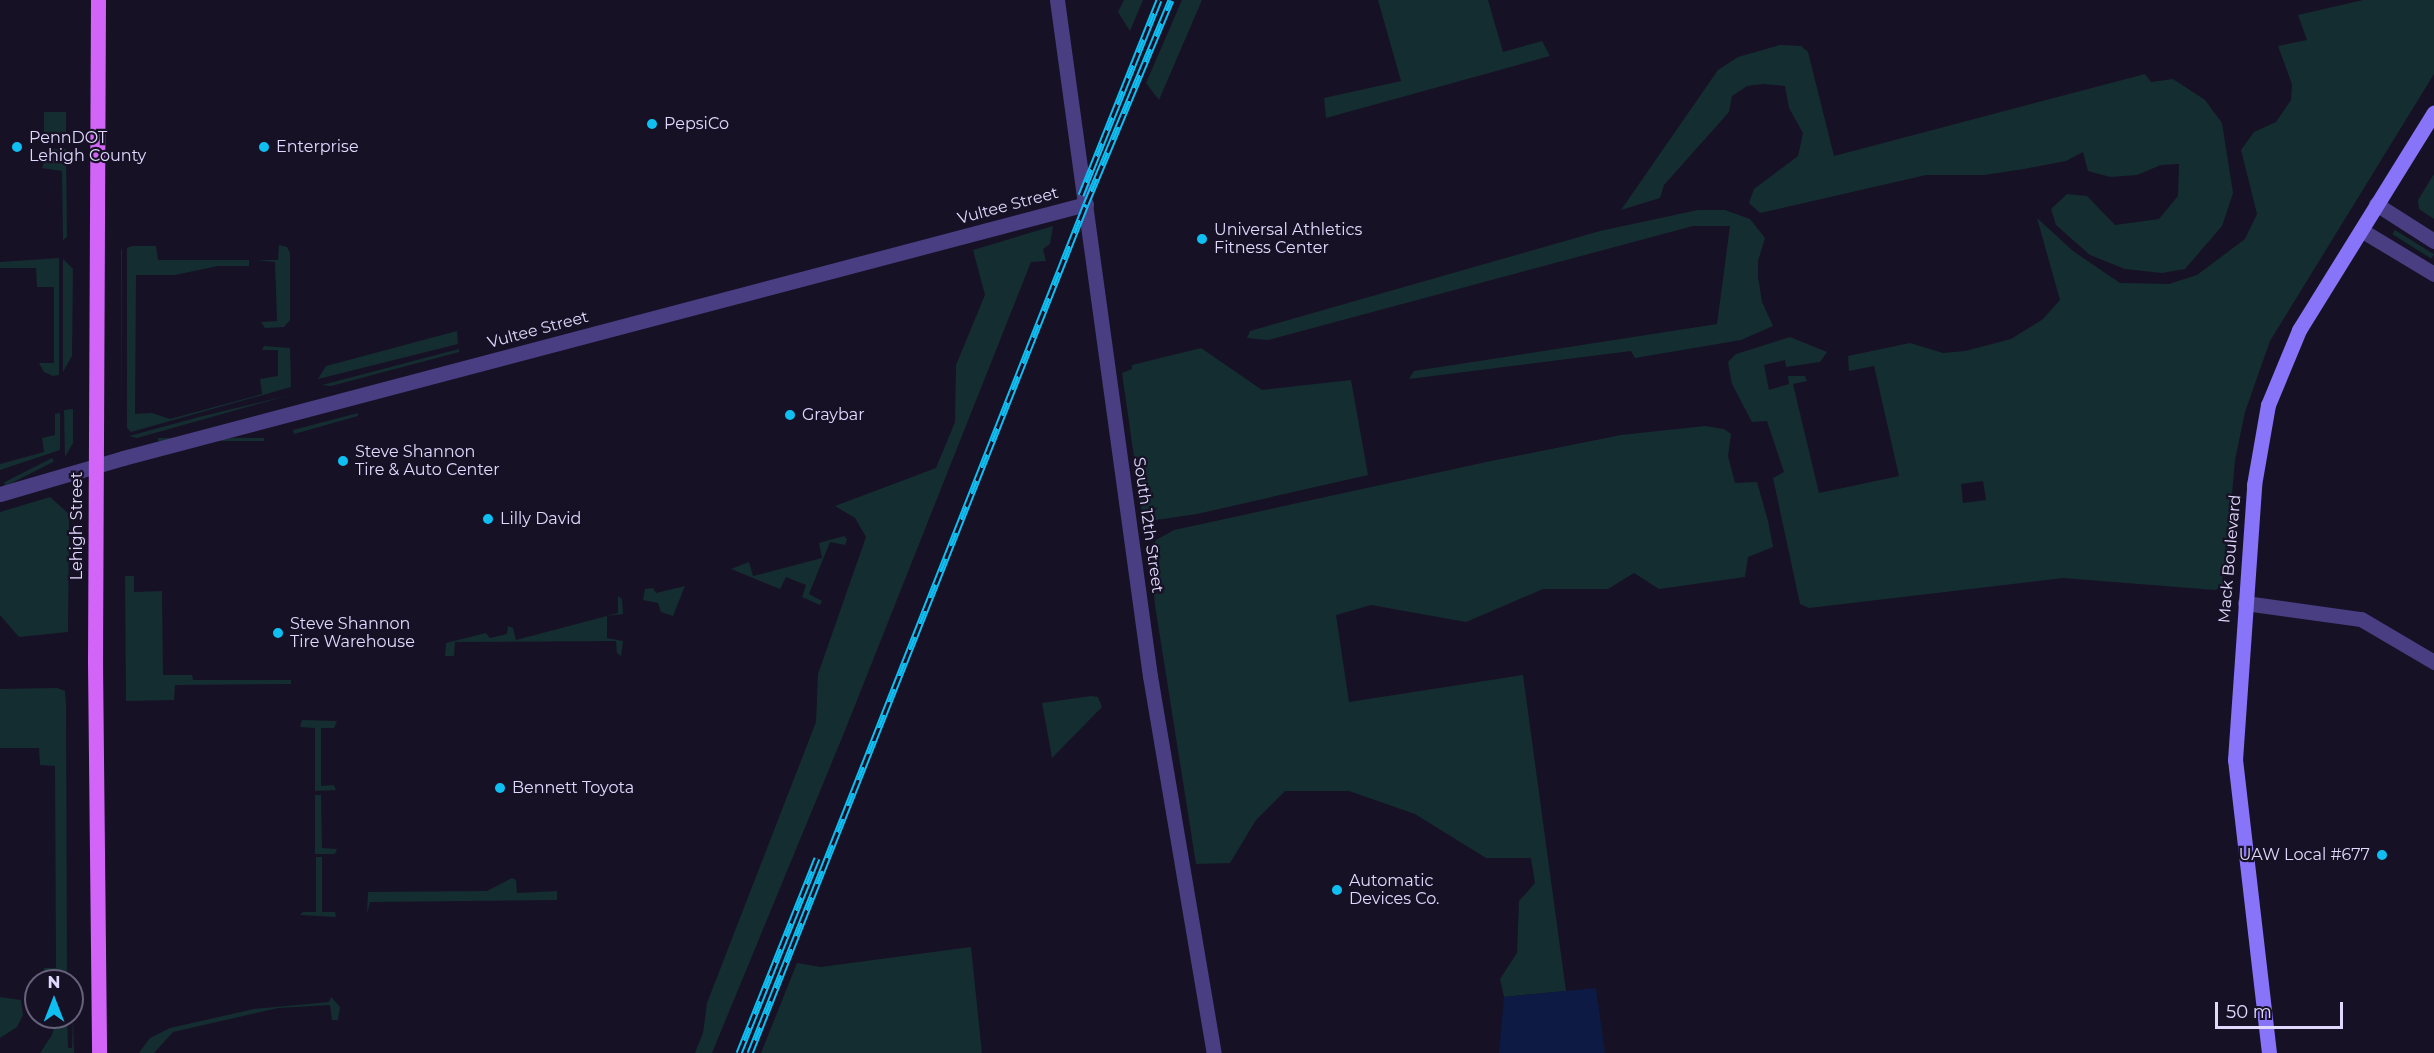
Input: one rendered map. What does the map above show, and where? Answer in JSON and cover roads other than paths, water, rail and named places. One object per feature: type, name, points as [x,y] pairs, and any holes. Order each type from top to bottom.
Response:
[{"type":"main road","name":"Lehigh Street","points":[[98,0],[95,465],[99,1053]]},
{"type":"main road","name":"Mack Boulevard","points":[[2269,1053],[2235,760],[2254,485],[2268,405],[2299,330],[2434,112]]},
{"type":"street","name":"South 12th Street","points":[[1057,0],[1150,676],[1214,1053]]},
{"type":"street","name":"Vultee Street","points":[[0,494],[95,465],[1086,204]]},
{"type":"street","points":[[2376,204],[2434,241]]},
{"type":"street","points":[[2361,230],[2434,274]]},
{"type":"street","points":[[2245,603],[2361,619],[2434,662]]},
{"type":"water","points":[[1596,988],[1605,1053],[1499,1053],[1504,997]]},
{"type":"railway","points":[[1081,195],[1159,0]]},
{"type":"railway","points":[[750,1053],[1086,204],[1171,0]]},
{"type":"railway","points":[[739,1053],[817,858]]},
{"type":"place","name":"PepsiCo","points":[[652,124]]},
{"type":"place","name":"PennDOT Lehigh County","points":[[17,147]]},
{"type":"place","name":"Enterprise","points":[[264,147]]},
{"type":"place","name":"Universal Athletics Fitness Center","points":[[1202,239]]},
{"type":"place","name":"Graybar","points":[[790,415]]},
{"type":"place","name":"Steve Shannon Tire & Auto Center","points":[[343,461]]},
{"type":"place","name":"Lilly David","points":[[488,519]]},
{"type":"place","name":"Steve Shannon Tire Warehouse","points":[[278,633]]},
{"type":"place","name":"Bennett Toyota","points":[[500,788]]},
{"type":"place","name":"UAW Local #677","points":[[2382,855]]},
{"type":"place","name":"Automatic Devices Co.","points":[[1337,890]]}]
